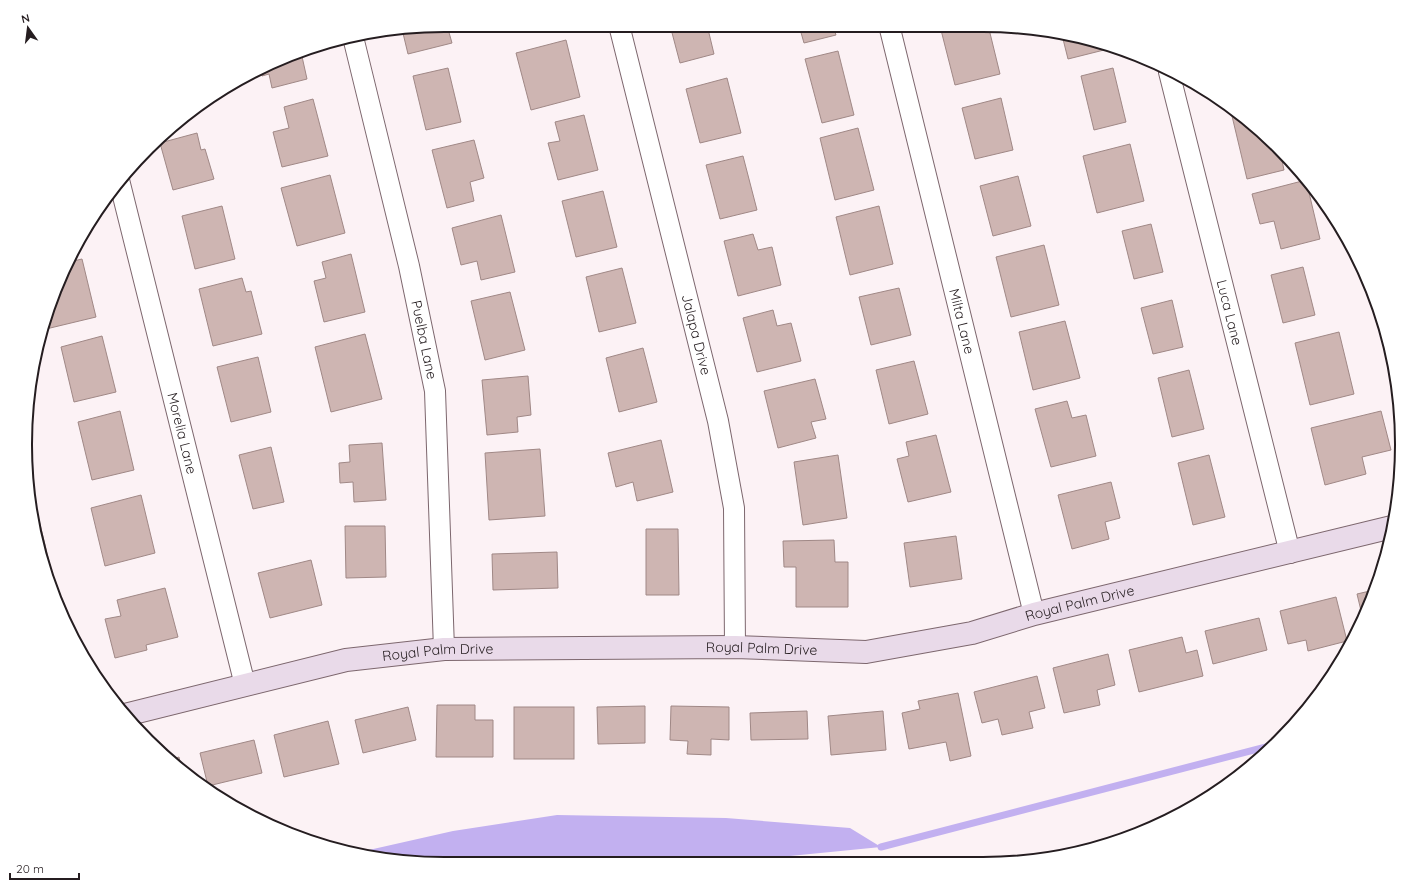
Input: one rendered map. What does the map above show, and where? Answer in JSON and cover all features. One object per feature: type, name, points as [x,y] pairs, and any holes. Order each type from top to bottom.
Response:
[{"type":"street","name":"Jalapa Drive","points":[[621,32],[718,421],[725,457],[734,508],[735,647]]},
{"type":"street","name":"Milta Lane","points":[[891,32],[1034,614]]},
{"type":"street","name":"Puelba Lane","points":[[354,42],[409,266],[435,391],[444,649]]},
{"type":"street","name":"Luca Lane","points":[[1170,78],[1290,553]]},
{"type":"street","name":"Morelia Lane","points":[[121,188],[245,685]]},
{"type":"street","name":"Royal Palm Drive","points":[[132,713],[346,660],[444,649],[735,647],[866,652],[972,633],[1034,614],[1386,528]]},
{"type":"shaded area","points":[[557,815],[726,818],[850,828],[881,847],[780,857],[444,857],[418,856],[370,850],[453,831]]},
{"type":"building","points":[[449,32],[452,43],[408,54],[403,35]]},
{"type":"building","points":[[672,32],[709,32],[714,54],[680,63]]},
{"type":"building","points":[[801,32],[835,32],[836,35],[804,43]]},
{"type":"building","points":[[942,32],[990,32],[1000,74],[955,85]]},
{"type":"building","points":[[566,40],[580,97],[531,110],[516,53]]},
{"type":"building","points":[[1063,40],[1103,50],[1068,59]]},
{"type":"building","points":[[838,51],[854,115],[822,123],[805,59]]},
{"type":"building","points":[[302,58],[307,79],[272,88],[269,74],[262,76],[287,63]]},
{"type":"building","points":[[448,68],[461,122],[426,130],[413,76]]},
{"type":"building","points":[[1113,68],[1126,122],[1094,130],[1081,76]]},
{"type":"building","points":[[727,78],[741,133],[700,143],[686,89]]},
{"type":"building","points":[[1001,98],[1013,150],[975,159],[962,108]]},
{"type":"building","points":[[313,99],[328,156],[282,167],[273,132],[289,128],[284,107]]},
{"type":"building","points":[[584,115],[598,170],[558,180],[548,143],[560,141],[555,122]]},
{"type":"building","points":[[1232,116],[1274,153],[1282,162],[1284,170],[1247,179]]},
{"type":"building","points":[[858,128],[874,190],[835,200],[820,138]]},
{"type":"building","points":[[197,133],[201,150],[205,149],[214,179],[173,190],[161,146],[165,142]]},
{"type":"building","points":[[474,140],[484,178],[470,182],[474,201],[447,208],[432,150]]},
{"type":"building","points":[[1130,144],[1144,201],[1097,213],[1083,156]]},
{"type":"building","points":[[743,156],[757,210],[720,219],[706,165]]},
{"type":"building","points":[[330,175],[345,233],[297,246],[281,188]]},
{"type":"building","points":[[1018,176],[1031,226],[993,236],[980,186]]},
{"type":"building","points":[[1300,181],[1309,192],[1320,239],[1281,249],[1274,221],[1260,224],[1252,194]]},
{"type":"building","points":[[603,191],[617,247],[576,257],[562,201]]},
{"type":"building","points":[[222,206],[235,259],[195,269],[182,216]]},
{"type":"building","points":[[879,206],[893,264],[850,275],[836,217]]},
{"type":"building","points":[[501,215],[515,272],[481,280],[477,261],[461,265],[452,228]]},
{"type":"building","points":[[1151,224],[1163,272],[1134,279],[1122,231]]},
{"type":"building","points":[[753,234],[758,250],[772,247],[781,285],[738,296],[724,241]]},
{"type":"building","points":[[1044,245],[1059,305],[1011,317],[996,257]]},
{"type":"building","points":[[351,254],[365,312],[324,322],[314,281],[326,278],[322,262]]},
{"type":"building","points":[[82,259],[96,317],[49,328],[63,287],[76,260]]},
{"type":"building","points":[[1303,267],[1315,315],[1283,323],[1271,275]]},
{"type":"building","points":[[622,268],[636,323],[599,332],[586,277]]},
{"type":"building","points":[[242,278],[246,292],[251,291],[262,334],[213,346],[199,289]]},
{"type":"building","points":[[899,288],[911,335],[871,345],[859,297]]},
{"type":"building","points":[[510,292],[525,350],[485,360],[471,301]]},
{"type":"building","points":[[1172,300],[1183,347],[1153,354],[1141,308]]},
{"type":"building","points":[[773,310],[777,326],[791,323],[801,361],[757,372],[743,318]]},
{"type":"building","points":[[1065,321],[1080,378],[1033,390],[1019,332]]},
{"type":"building","points":[[1339,332],[1354,394],[1310,405],[1295,343]]},
{"type":"building","points":[[365,334],[382,399],[331,412],[315,347]]},
{"type":"building","points":[[102,336],[116,392],[74,402],[61,347]]},
{"type":"building","points":[[643,348],[657,402],[619,412],[606,358]]},
{"type":"building","points":[[258,357],[271,412],[231,422],[217,367]]},
{"type":"building","points":[[914,361],[928,414],[889,424],[876,370]]},
{"type":"building","points":[[1189,370],[1204,429],[1172,437],[1158,378]]},
{"type":"building","points":[[528,376],[531,415],[517,417],[518,432],[487,435],[482,380]]},
{"type":"building","points":[[815,379],[826,419],[811,422],[816,438],[778,448],[764,391]]},
{"type":"building","points":[[1067,401],[1072,418],[1086,415],[1096,456],[1051,467],[1035,409]]},
{"type":"building","points":[[120,411],[134,470],[92,480],[78,422]]},
{"type":"building","points":[[1381,411],[1391,450],[1362,457],[1366,474],[1325,485],[1311,428]]},
{"type":"building","points":[[936,435],[951,492],[908,502],[897,459],[909,456],[906,442]]},
{"type":"building","points":[[661,440],[673,492],[637,501],[633,482],[616,487],[608,453]]},
{"type":"building","points":[[382,443],[386,500],[354,502],[353,482],[340,483],[339,463],[350,462],[349,445]]},
{"type":"building","points":[[271,447],[284,502],[253,509],[239,455]]},
{"type":"building","points":[[540,449],[545,516],[489,520],[485,453]]},
{"type":"building","points":[[838,455],[847,518],[803,525],[794,462]]},
{"type":"building","points":[[1209,455],[1225,517],[1193,525],[1178,463]]},
{"type":"building","points":[[1111,482],[1120,518],[1105,522],[1109,539],[1072,549],[1058,495]]},
{"type":"building","points":[[141,495],[155,553],[105,566],[91,508]]},
{"type":"building","points":[[40,523],[48,558],[46,551]]},
{"type":"building","points":[[345,526],[385,526],[386,577],[346,578]]},
{"type":"building","points":[[646,529],[678,529],[679,595],[646,595]]},
{"type":"building","points":[[956,536],[962,579],[910,587],[904,543]]},
{"type":"building","points":[[834,540],[835,562],[848,562],[848,607],[796,607],[796,567],[784,567],[783,541]]},
{"type":"building","points":[[557,552],[558,588],[493,590],[492,554]]},
{"type":"building","points":[[311,560],[322,605],[270,618],[258,573]]},
{"type":"building","points":[[165,588],[178,637],[146,645],[147,650],[115,658],[105,619],[121,616],[117,600]]},
{"type":"building","points":[[1368,591],[1361,609],[1357,594]]},
{"type":"building","points":[[1336,597],[1346,638],[1345,642],[1308,651],[1306,640],[1288,644],[1280,611]]},
{"type":"building","points":[[1259,618],[1267,650],[1213,664],[1205,631]]},
{"type":"building","points":[[1182,637],[1186,653],[1197,650],[1203,676],[1139,692],[1129,650]]},
{"type":"building","points":[[1108,654],[1115,685],[1097,690],[1100,705],[1064,713],[1053,668]]},
{"type":"building","points":[[1037,676],[1045,708],[1029,712],[1033,728],[1002,735],[998,719],[982,723],[974,692]]},
{"type":"building","points":[[958,693],[971,756],[950,761],[946,742],[909,749],[902,713],[920,709],[918,701]]},
{"type":"building","points":[[437,705],[475,705],[475,720],[493,720],[493,757],[436,757]]},
{"type":"building","points":[[645,706],[645,743],[598,744],[597,707]]},
{"type":"building","points":[[671,706],[729,707],[729,740],[711,739],[711,755],[687,754],[688,741],[670,740]]},
{"type":"building","points":[[408,707],[416,740],[363,753],[355,720]]},
{"type":"building","points":[[514,707],[574,707],[574,759],[514,759]]},
{"type":"building","points":[[807,711],[808,739],[751,740],[750,713]]},
{"type":"building","points":[[883,711],[886,750],[831,755],[828,716]]},
{"type":"building","points":[[328,721],[339,764],[284,777],[274,735]]},
{"type":"building","points":[[254,740],[262,773],[212,785],[207,781],[200,753]]},
{"type":"waterway","points":[[881,847],[1261,748]]}]
